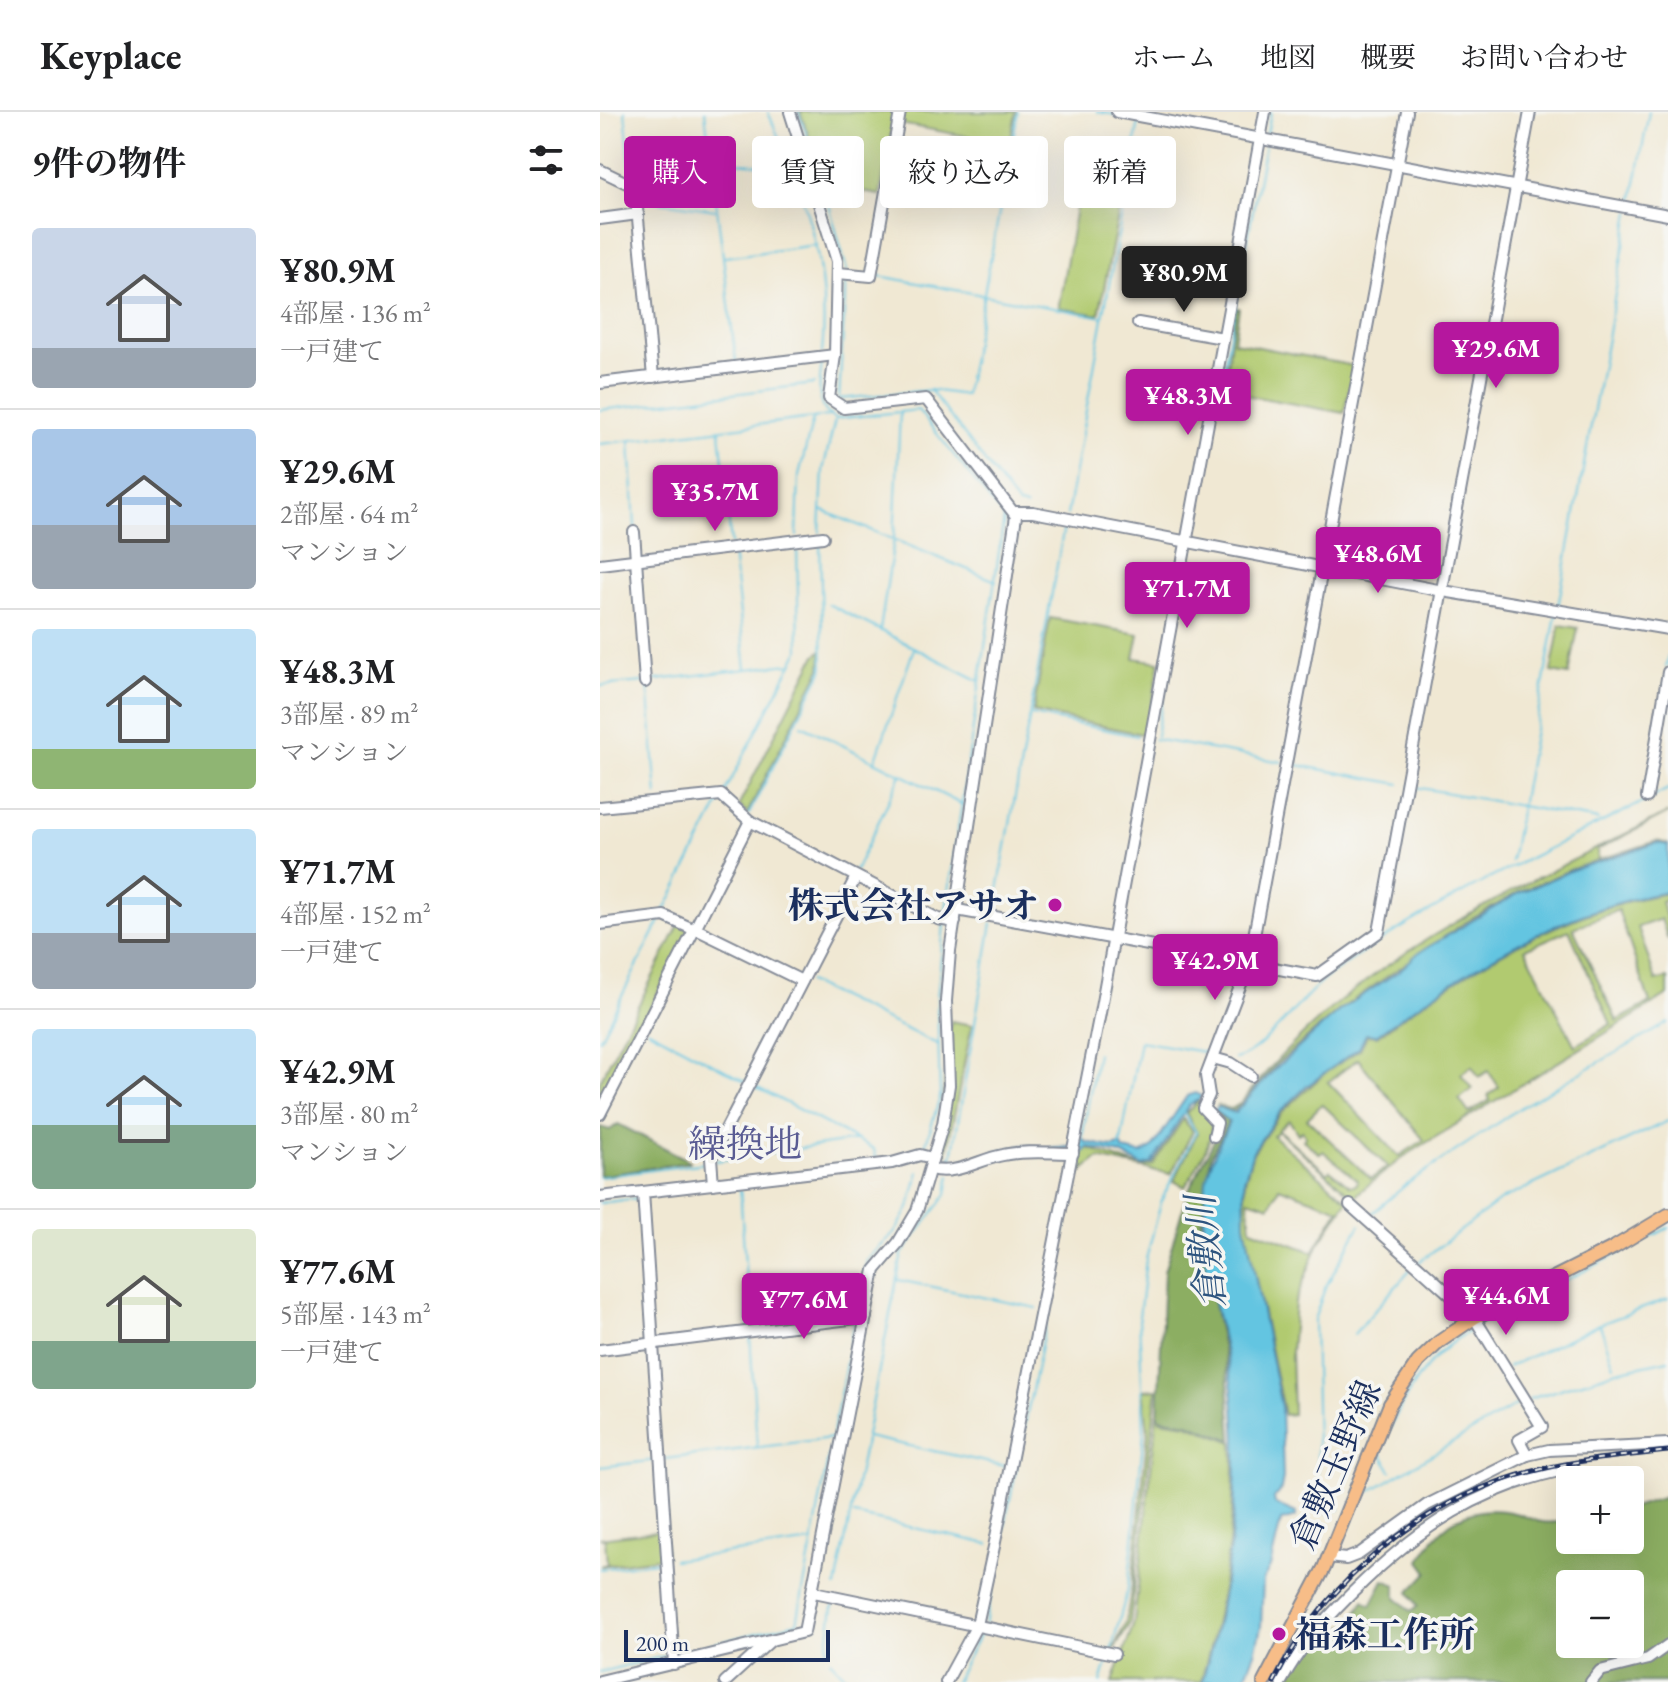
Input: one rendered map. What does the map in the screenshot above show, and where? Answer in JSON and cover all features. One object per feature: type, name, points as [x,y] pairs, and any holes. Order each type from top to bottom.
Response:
[{"type":"main road","name":"倉敷玉野線","points":[[1264,1682],[1328,1557],[1381,1425],[1402,1382],[1439,1342],[1668,1215]]},
{"type":"street","points":[[608,1681],[673,1657],[770,1641],[804,1632],[814,1592],[858,1317],[876,1265],[910,1226],[924,1196],[927,1160],[949,1097],[946,1001],[950,918],[1016,512],[926,399],[844,408],[834,404],[828,388],[844,273],[790,112]]},
{"type":"street","points":[[844,273],[871,276],[900,112]]},
{"type":"street","points":[[1117,112],[1395,163],[1516,190],[1668,215]]},
{"type":"street","points":[[946,1682],[982,1626],[1116,940],[1223,338],[1264,140],[1265,112]]},
{"type":"street","points":[[1214,1136],[1217,1123],[1204,1110],[1206,1076],[1249,963],[1395,163],[1407,112]]},
{"type":"street","points":[[600,807],[723,796],[748,821],[854,877],[950,918],[993,917],[1321,976],[1379,932],[1530,112]]},
{"type":"street","points":[[600,170],[632,185],[653,377]]},
{"type":"street","points":[[600,219],[636,215]]},
{"type":"street","points":[[1138,323],[1223,338]]},
{"type":"street","points":[[600,383],[835,355]]},
{"type":"street","points":[[1016,512],[1033,512],[1668,629]]},
{"type":"street","points":[[634,532],[645,681]]},
{"type":"street","points":[[600,564],[821,537]]},
{"type":"street","points":[[1647,797],[1668,672]]},
{"type":"street","points":[[600,1114],[748,821]]},
{"type":"street","points":[[711,1184],[710,1162],[854,877]]},
{"type":"street","points":[[600,924],[662,916],[801,980]]},
{"type":"street","points":[[1214,1055],[1251,1076]]},
{"type":"street","points":[[600,1197],[643,1196],[711,1184],[927,1160],[950,1173],[1003,1155],[1074,1149]]},
{"type":"street","points":[[643,1196],[673,1657]]},
{"type":"street","points":[[1350,1205],[1418,1264],[1477,1323],[1542,1427],[1519,1440],[1527,1455]]},
{"type":"street","points":[[600,1350],[858,1317]]},
{"type":"street","points":[[1328,1557],[1346,1559],[1359,1554],[1427,1505],[1527,1455],[1549,1450],[1668,1444]]},
{"type":"street","points":[[1281,1682],[1321,1623],[1420,1530],[1511,1484],[1556,1472]]},
{"type":"street","points":[[814,1592],[1111,1653]]},
{"type":"street","points":[[725,1682],[770,1641]]},
{"type":"street","points":[[1591,1682],[1600,1671],[1648,1659],[1668,1645]]},
{"type":"green space","points":[[800,112],[895,112],[891,136],[880,136],[880,195],[864,192],[864,136],[809,136]]},
{"type":"green space","points":[[902,112],[1016,112],[1012,136],[966,136],[900,124]]},
{"type":"green space","points":[[1076,208],[1119,208],[1099,315],[1059,308]]},
{"type":"green space","points":[[1236,308],[1239,308],[1234,342],[1354,366],[1344,413],[1223,391]]},
{"type":"green space","points":[[1050,618],[1139,634],[1134,658],[1160,662],[1146,735],[1033,712]]},
{"type":"green space","points":[[1560,625],[1578,628],[1569,675],[1551,672]]},
{"type":"green space","points":[[822,650],[821,668],[747,814],[739,805],[816,655]]},
{"type":"green space","points":[[1668,813],[1597,850],[1598,860],[1657,841],[1668,844],[1657,842],[1572,869],[1519,892],[1461,925],[1338,1011],[1278,1063],[1235,1110],[1229,1112],[1216,1105],[1231,1109],[1241,1103],[1285,1052],[1332,1008],[1436,934],[1492,902]]},
{"type":"green space","points":[[1668,893],[1668,900],[1661,902],[1668,922],[1668,940],[1661,919],[1638,927],[1656,981],[1668,978],[1668,995],[1403,1157],[1346,1203],[1318,1245],[1295,1303],[1291,1352],[1293,1414],[1284,1415],[1245,1225],[1245,1181],[1253,1153],[1281,1113],[1325,1073],[1360,1049],[1367,1035],[1377,1036],[1444,989],[1515,946],[1589,913]],"holes":[[[1618,910],[1650,1003],[1617,1021],[1573,928]],[[1569,930],[1611,1024],[1575,1046],[1525,949]],[[1358,1059],[1424,1140],[1399,1156],[1328,1082]],[[1472,1066],[1479,1077],[1488,1071],[1499,1087],[1488,1095],[1490,1100],[1469,1113],[1459,1099],[1472,1089],[1461,1074]],[[1322,1104],[1387,1166],[1371,1179],[1307,1119]],[[1289,1120],[1298,1134],[1302,1131],[1306,1136],[1303,1140],[1320,1154],[1323,1151],[1357,1180],[1357,1184],[1350,1186],[1330,1170],[1327,1173],[1278,1130]],[[1278,1131],[1351,1195],[1346,1199],[1273,1136]],[[1279,1187],[1339,1209],[1313,1252],[1251,1229],[1248,1199],[1270,1206]]]},
{"type":"green space","points":[[679,925],[690,930],[600,1106],[600,1081]]},
{"type":"green space","points":[[951,1021],[972,1025],[946,1155],[937,1154]]},
{"type":"green space","points":[[1198,1101],[1207,1111],[1211,1132],[1203,1155],[1185,1187],[1174,1181],[1197,1133],[1186,1113]]},
{"type":"green space","points":[[1211,1110],[1228,1122],[1211,1156],[1200,1232],[1227,1370],[1232,1440],[1158,1415],[1164,1272],[1187,1194],[1217,1135]]},
{"type":"green space","points":[[1183,1119],[1193,1131],[1171,1174],[1098,1158],[1078,1175],[1082,1151],[1088,1148],[1141,1167],[1153,1165]]},
{"type":"green space","points":[[618,1124],[690,1161],[600,1176],[600,1127],[610,1130]]},
{"type":"green space","points":[[1157,1389],[1130,1623],[1113,1651],[1126,1622],[1132,1586],[1148,1431],[1143,1390]]},
{"type":"green space","points":[[1157,1415],[1160,1420],[1187,1424],[1233,1442],[1233,1500],[1221,1594],[1201,1682],[1113,1682],[1134,1623]]},
{"type":"green space","points":[[1668,1496],[1668,1682],[1286,1682],[1307,1647],[1350,1623],[1364,1600],[1371,1605],[1384,1580],[1396,1585],[1396,1597],[1411,1611],[1418,1606],[1409,1592],[1428,1572],[1420,1561],[1435,1538],[1453,1521],[1490,1510],[1556,1522],[1556,1554],[1644,1554],[1644,1504]]},
{"type":"green space","points":[[664,1530],[666,1557],[600,1566],[607,1564],[605,1539],[600,1538]]},
{"type":"water","name":"倉敷川","points":[[1657,843],[1668,845],[1668,892],[1628,900],[1551,928],[1478,966],[1376,1035],[1366,1034],[1359,1048],[1307,1086],[1280,1112],[1253,1151],[1244,1180],[1245,1225],[1281,1407],[1283,1478],[1281,1489],[1274,1498],[1275,1504],[1296,1513],[1296,1517],[1281,1521],[1270,1567],[1263,1580],[1261,1627],[1255,1653],[1243,1682],[1202,1682],[1227,1567],[1236,1446],[1229,1369],[1206,1266],[1202,1231],[1208,1173],[1229,1122],[1214,1110],[1218,1107],[1235,1113],[1274,1070],[1339,1011],[1399,971],[1418,953],[1519,893],[1572,870]]},
{"type":"water","points":[[1196,1093],[1201,1096],[1200,1099],[1189,1105],[1152,1163],[1143,1166],[1121,1154],[1088,1147],[1081,1156],[1078,1151],[1069,1149],[937,1167],[951,1157],[955,1162],[1024,1145],[1049,1148],[1078,1145],[1081,1137],[1086,1142],[1112,1147],[1121,1145],[1124,1150],[1141,1154],[1152,1148],[1187,1096]]},
{"type":"waterway","points":[[625,112],[627,136]]},
{"type":"waterway","points":[[705,112],[736,361]]},
{"type":"waterway","points":[[768,112],[812,229],[822,288],[822,353]]},
{"type":"waterway","points":[[798,112],[818,164],[847,271]]},
{"type":"waterway","points":[[930,390],[965,395],[1018,112]]},
{"type":"waterway","points":[[1097,112],[1116,115]]},
{"type":"waterway","points":[[1267,134],[1271,112]]},
{"type":"waterway","points":[[1632,204],[1649,112]]},
{"type":"waterway","points":[[1067,515],[1139,121]]},
{"type":"waterway","points":[[1192,539],[1265,145]]},
{"type":"waterway","points":[[736,162],[752,164]]},
{"type":"waterway","points":[[702,208],[716,210]]},
{"type":"waterway","points":[[1558,607],[1630,212]]},
{"type":"waterway","points":[[725,257],[816,245]]},
{"type":"waterway","points":[[874,275],[1103,317]]},
{"type":"waterway","points":[[846,278],[839,399],[930,390],[1018,505],[1026,507]]},
{"type":"waterway","points":[[822,361],[819,386],[823,408],[828,414],[835,419],[918,410],[1004,518],[945,917]]},
{"type":"waterway","points":[[600,410],[814,384]]},
{"type":"waterway","points":[[880,630],[894,539],[900,413]]},
{"type":"waterway","points":[[600,444],[829,416]]},
{"type":"waterway","points":[[797,536],[799,475],[813,419]]},
{"type":"waterway","points":[[820,532],[823,470],[835,420]]},
{"type":"waterway","points":[[720,431],[731,544]]},
{"type":"waterway","points":[[630,442],[635,527]]},
{"type":"waterway","points":[[821,510],[996,581]]},
{"type":"waterway","points":[[994,912],[1065,521]]},
{"type":"waterway","points":[[749,814],[823,669],[820,542]]},
{"type":"waterway","points":[[724,794],[799,650],[797,543]]},
{"type":"waterway","points":[[1156,736],[1191,546]]},
{"type":"waterway","points":[[733,552],[746,669]]},
{"type":"waterway","points":[[828,604],[980,681]]},
{"type":"waterway","points":[[1511,861],[1556,615]]},
{"type":"waterway","points":[[875,762],[914,648]]},
{"type":"waterway","points":[[1666,667],[1668,657]]},
{"type":"waterway","points":[[649,681],[789,664]]},
{"type":"waterway","points":[[600,686],[643,682]]},
{"type":"waterway","points":[[648,683],[657,796]]},
{"type":"waterway","points":[[1032,715],[1137,736]]},
{"type":"waterway","points":[[802,725],[963,805]]},
{"type":"waterway","points":[[1154,739],[1282,762]]},
{"type":"waterway","points":[[1292,764],[1400,784]]},
{"type":"waterway","points":[[855,871],[901,775]]},
{"type":"waterway","points":[[1410,786],[1598,820]]},
{"type":"waterway","points":[[1651,798],[1668,789]]},
{"type":"waterway","points":[[664,912],[721,800]]},
{"type":"waterway","points":[[1235,1059],[1246,1055],[1271,1035],[1330,975],[1405,925],[1645,801]]},
{"type":"waterway","points":[[600,1039],[660,921]]},
{"type":"waterway","points":[[924,1150],[940,1097],[937,999],[944,923]]},
{"type":"waterway","points":[[952,1157],[992,923]]},
{"type":"waterway","points":[[808,982],[939,1045]]},
{"type":"waterway","points":[[1368,1217],[1407,1184],[1521,1107],[1668,1023]]},
{"type":"waterway","points":[[647,1029],[747,1082]]},
{"type":"waterway","points":[[1120,1147],[1140,1041],[1209,1053]]},
{"type":"waterway","points":[[1082,1138],[1097,1053]]},
{"type":"waterway","points":[[752,1085],[874,1149],[876,1160]]},
{"type":"waterway","name":"倉敷川","points":[[1111,1651],[1128,1588],[1144,1432],[1139,1317],[1146,1259],[1162,1199],[1196,1132],[1183,1112]]},
{"type":"waterway","points":[[1419,1262],[1501,1200],[1668,1121]]},
{"type":"waterway","points":[[716,1161],[856,1140]]},
{"type":"waterway","points":[[985,1624],[1079,1156]]},
{"type":"waterway","points":[[600,1177],[706,1163]]},
{"type":"waterway","points":[[855,1315],[867,1260],[896,1231],[909,1208],[919,1172]]},
{"type":"waterway","points":[[836,1587],[902,1254],[947,1194],[950,1175]]},
{"type":"waterway","points":[[740,1187],[749,1328]]},
{"type":"waterway","points":[[649,1196],[674,1193]]},
{"type":"waterway","points":[[600,1203],[639,1198]]},
{"type":"waterway","points":[[1331,1513],[1318,1487],[1314,1320],[1325,1288],[1360,1225]]},
{"type":"waterway","points":[[1484,1322],[1668,1228]]},
{"type":"waterway","points":[[1354,1334],[1414,1266]]},
{"type":"waterway","points":[[898,1280],[1037,1308]]},
{"type":"waterway","points":[[1508,1367],[1600,1324],[1668,1299]]},
{"type":"waterway","points":[[679,1652],[797,1623],[854,1321]]},
{"type":"waterway","points":[[1600,1325],[1614,1366]]},
{"type":"waterway","points":[[1391,1471],[1380,1451],[1406,1397],[1442,1351],[1475,1328]]},
{"type":"waterway","points":[[750,1334],[757,1447]]},
{"type":"waterway","points":[[1529,1399],[1617,1371],[1668,1360]]},
{"type":"waterway","points":[[1362,1496],[1523,1401]]},
{"type":"waterway","points":[[867,1437],[1005,1466]]},
{"type":"waterway","points":[[665,1459],[832,1438]]},
{"type":"waterway","points":[[600,1467],[658,1460]]},
{"type":"waterway","points":[[1327,1513],[1340,1509]]},
{"type":"waterway","points":[[854,1515],[989,1544]]},
{"type":"waterway","points":[[673,1560],[813,1542]]},
{"type":"waterway","points":[[600,1569],[662,1561]]},
{"type":"waterway","points":[[827,1650],[834,1600]]},
{"type":"waterway","points":[[955,1682],[982,1630]]},
{"type":"waterway","points":[[600,1672],[669,1655]]},
{"type":"waterway","points":[[1101,1682],[1109,1657]]},
{"type":"waterway","points":[[830,1660],[851,1682]]},
{"type":"railway","points":[[1274,1682],[1322,1608],[1385,1546],[1421,1520],[1500,1481],[1542,1469],[1668,1451]]},
{"type":"place","name":"株式会社アサオ","points":[[1055,905]]},
{"type":"place","name":"福森工作所","points":[[1279,1634]]},
{"type":"district","name":"繰換地","points":[[745,1143]]}]
